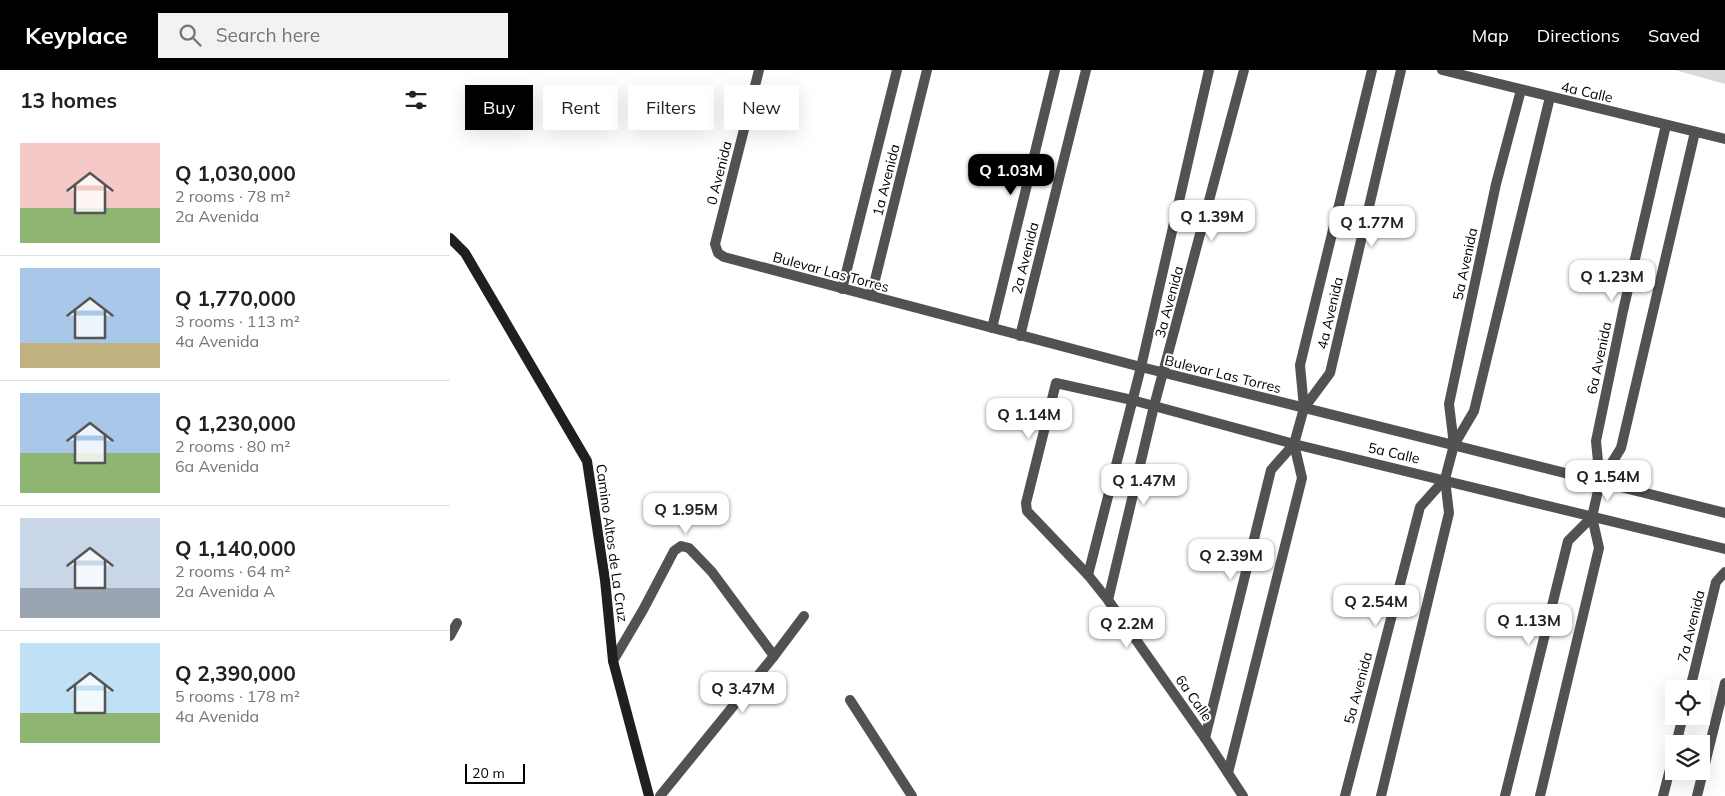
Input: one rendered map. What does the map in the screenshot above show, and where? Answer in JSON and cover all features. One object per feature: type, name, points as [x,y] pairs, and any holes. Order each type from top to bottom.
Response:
[{"type":"street","name":"0 Avenida","points":[[718,252],[715,244],[759,70]]},
{"type":"street","name":"1a Avenida","points":[[842,289],[897,70]]},
{"type":"street","name":"1a Avenida","points":[[871,296],[927,70]]},
{"type":"street","name":"2a Avenida","points":[[992,328],[1054,70]]},
{"type":"street","name":"2a Avenida","points":[[1020,336],[1086,70]]},
{"type":"street","name":"3a Avenida","points":[[1088,575],[1140,367],[1209,70]]},
{"type":"street","name":"3a Avenida","points":[[1108,600],[1154,406],[1244,70]]},
{"type":"street","name":"4a Avenida","points":[[1205,738],[1271,470],[1294,444],[1304,408],[1300,366],[1372,70]]},
{"type":"street","name":"4a Avenida","points":[[1304,408],[1330,373],[1401,70]]},
{"type":"street","name":"4a Calle","points":[[1442,70],[1725,139]]},
{"type":"street","name":"5a Avenida","points":[[1454,445],[1448,404],[1496,184],[1521,90]]},
{"type":"street","name":"5a Avenida","points":[[1381,796],[1450,513],[1445,480],[1454,445],[1474,411],[1550,97]]},
{"type":"street","name":"6a Avenida","points":[[1540,796],[1599,548],[1592,517],[1600,482],[1596,441],[1623,310],[1666,125]]},
{"type":"street","name":"6a Avenida","points":[[1600,482],[1621,448],[1695,132]]},
{"type":"street","name":"Camino Altos de La Cruz","points":[[450,238],[465,253],[587,461],[605,580],[613,661],[649,796]]},
{"type":"street","name":"Bulevar Las Torres","points":[[718,252],[724,258],[1020,336],[1725,513]]},
{"type":"street","name":"5a Calle","points":[[1026,503],[1056,383],[1132,400],[1294,444],[1725,549]]},
{"type":"street","name":"4a Avenida","points":[[1228,773],[1302,478],[1294,444]]},
{"type":"street","name":"5a Avenida","points":[[1344,796],[1420,507],[1445,480]]},
{"type":"street","name":"6a Calle","points":[[1026,503],[1027,511],[1088,575],[1108,600],[1205,738],[1243,796]]},
{"type":"street","points":[[1505,796],[1568,541],[1592,517]]},
{"type":"street","points":[[613,661],[643,610],[674,551],[681,546],[689,548],[712,572],[774,656]]},
{"type":"street","name":"7a Avenida","points":[[1692,680],[1716,582],[1725,572]]},
{"type":"street","points":[[660,796],[774,656],[804,616]]},
{"type":"street","points":[[450,636],[458,623]]},
{"type":"street","points":[[1697,796],[1725,683]]},
{"type":"street","points":[[850,700],[912,796]]},
{"type":"street","points":[[1663,796],[1667,780]]},
{"type":"shaded area","points":[[1675,70],[1725,70],[1725,84]]}]
